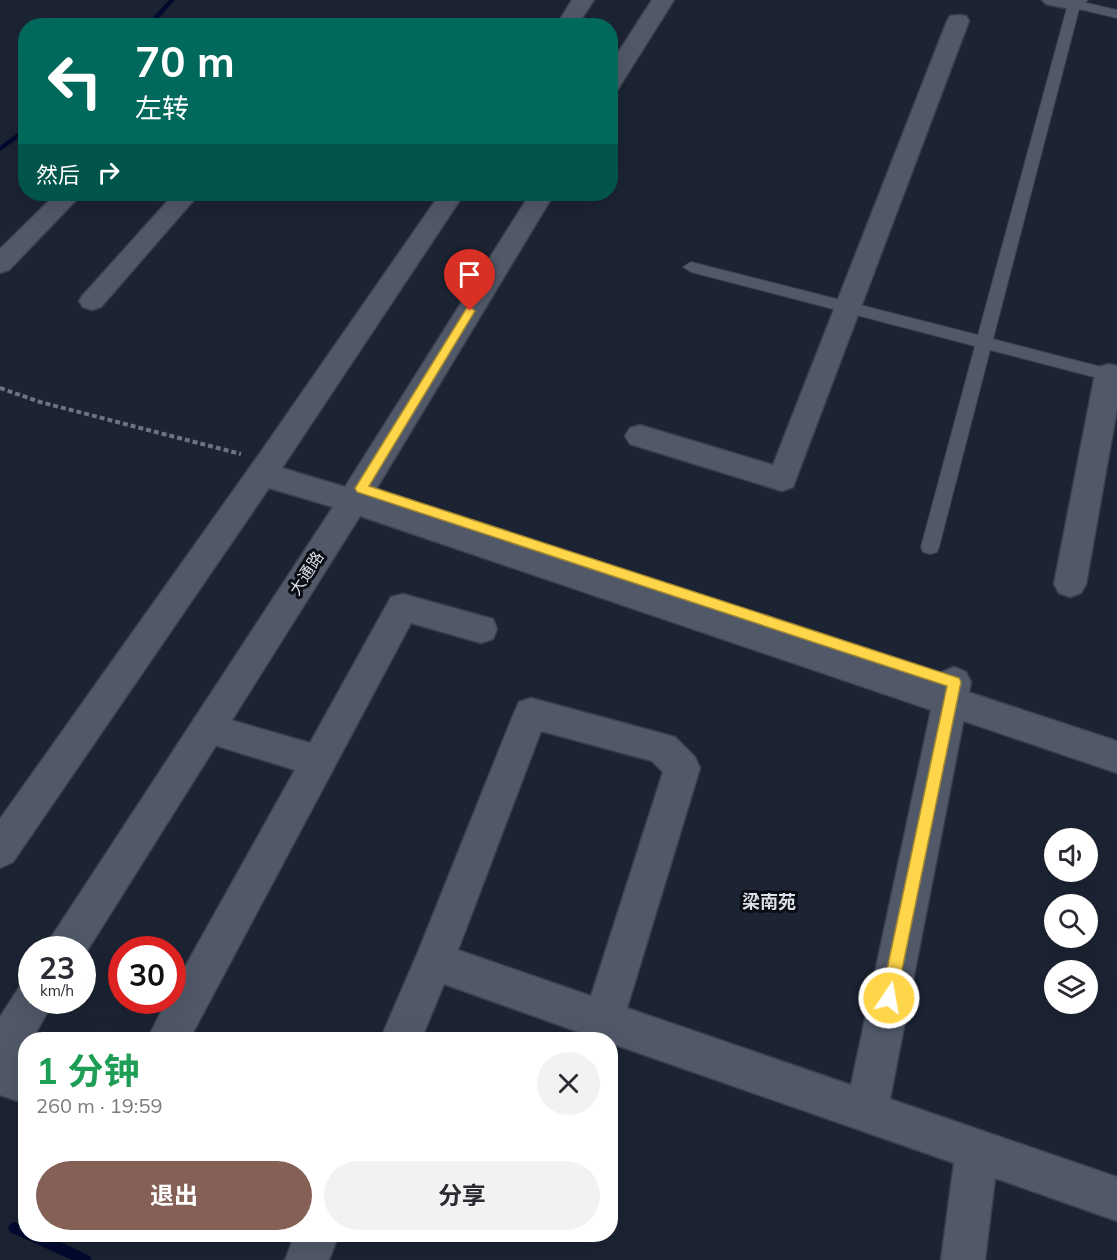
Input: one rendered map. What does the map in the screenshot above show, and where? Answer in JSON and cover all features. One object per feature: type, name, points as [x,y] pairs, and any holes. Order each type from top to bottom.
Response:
[{"type":"street","points":[[571,18],[583,0]]},
{"type":"street","points":[[618,71],[663,0]]},
{"type":"street","points":[[1053,0],[1075,2]]},
{"type":"street","points":[[640,436],[782,479],[958,21]]},
{"type":"street","points":[[0,264],[63,201]]},
{"type":"street","points":[[92,302],[182,201]]},
{"type":"street","points":[[0,850],[266,468],[442,201]]},
{"type":"street","name":"大通路","points":[[75,936],[357,495],[538,201]]},
{"type":"street","points":[[1070,584],[1113,375]]},
{"type":"street","points":[[266,468],[357,495],[952,692],[1117,757]]},
{"type":"street","points":[[171,1032],[403,607],[482,629]]},
{"type":"street","points":[[952,692],[1117,736]]},
{"type":"street","points":[[866,1112],[952,692]]},
{"type":"street","points":[[403,1032],[434,961],[531,713],[663,748],[682,768],[603,1020]]},
{"type":"street","points":[[207,728],[317,761]]},
{"type":"street","points":[[434,961],[1117,1199]]},
{"type":"street","points":[[0,1054],[25,1014]]},
{"type":"street","points":[[0,1074],[18,1080]]},
{"type":"street","points":[[963,1260],[977,1150]]},
{"type":"lane","points":[[930,547],[1075,2],[1117,14]]},
{"type":"lane","points":[[691,267],[1113,375]]},
{"type":"path","points":[[0,388],[40,402],[266,468]]},
{"type":"waterway","points":[[155,18],[172,0]]},
{"type":"waterway","points":[[0,149],[18,135]]},
{"type":"waterway","points":[[14,1228],[18,1230]]},
{"type":"waterway","points":[[47,1242],[86,1260]]},
{"type":"district","name":"梁南苑","points":[[769,902]]},
{"type":"route","points":[[470,311],[361,488],[954,682],[889,998]]}]
